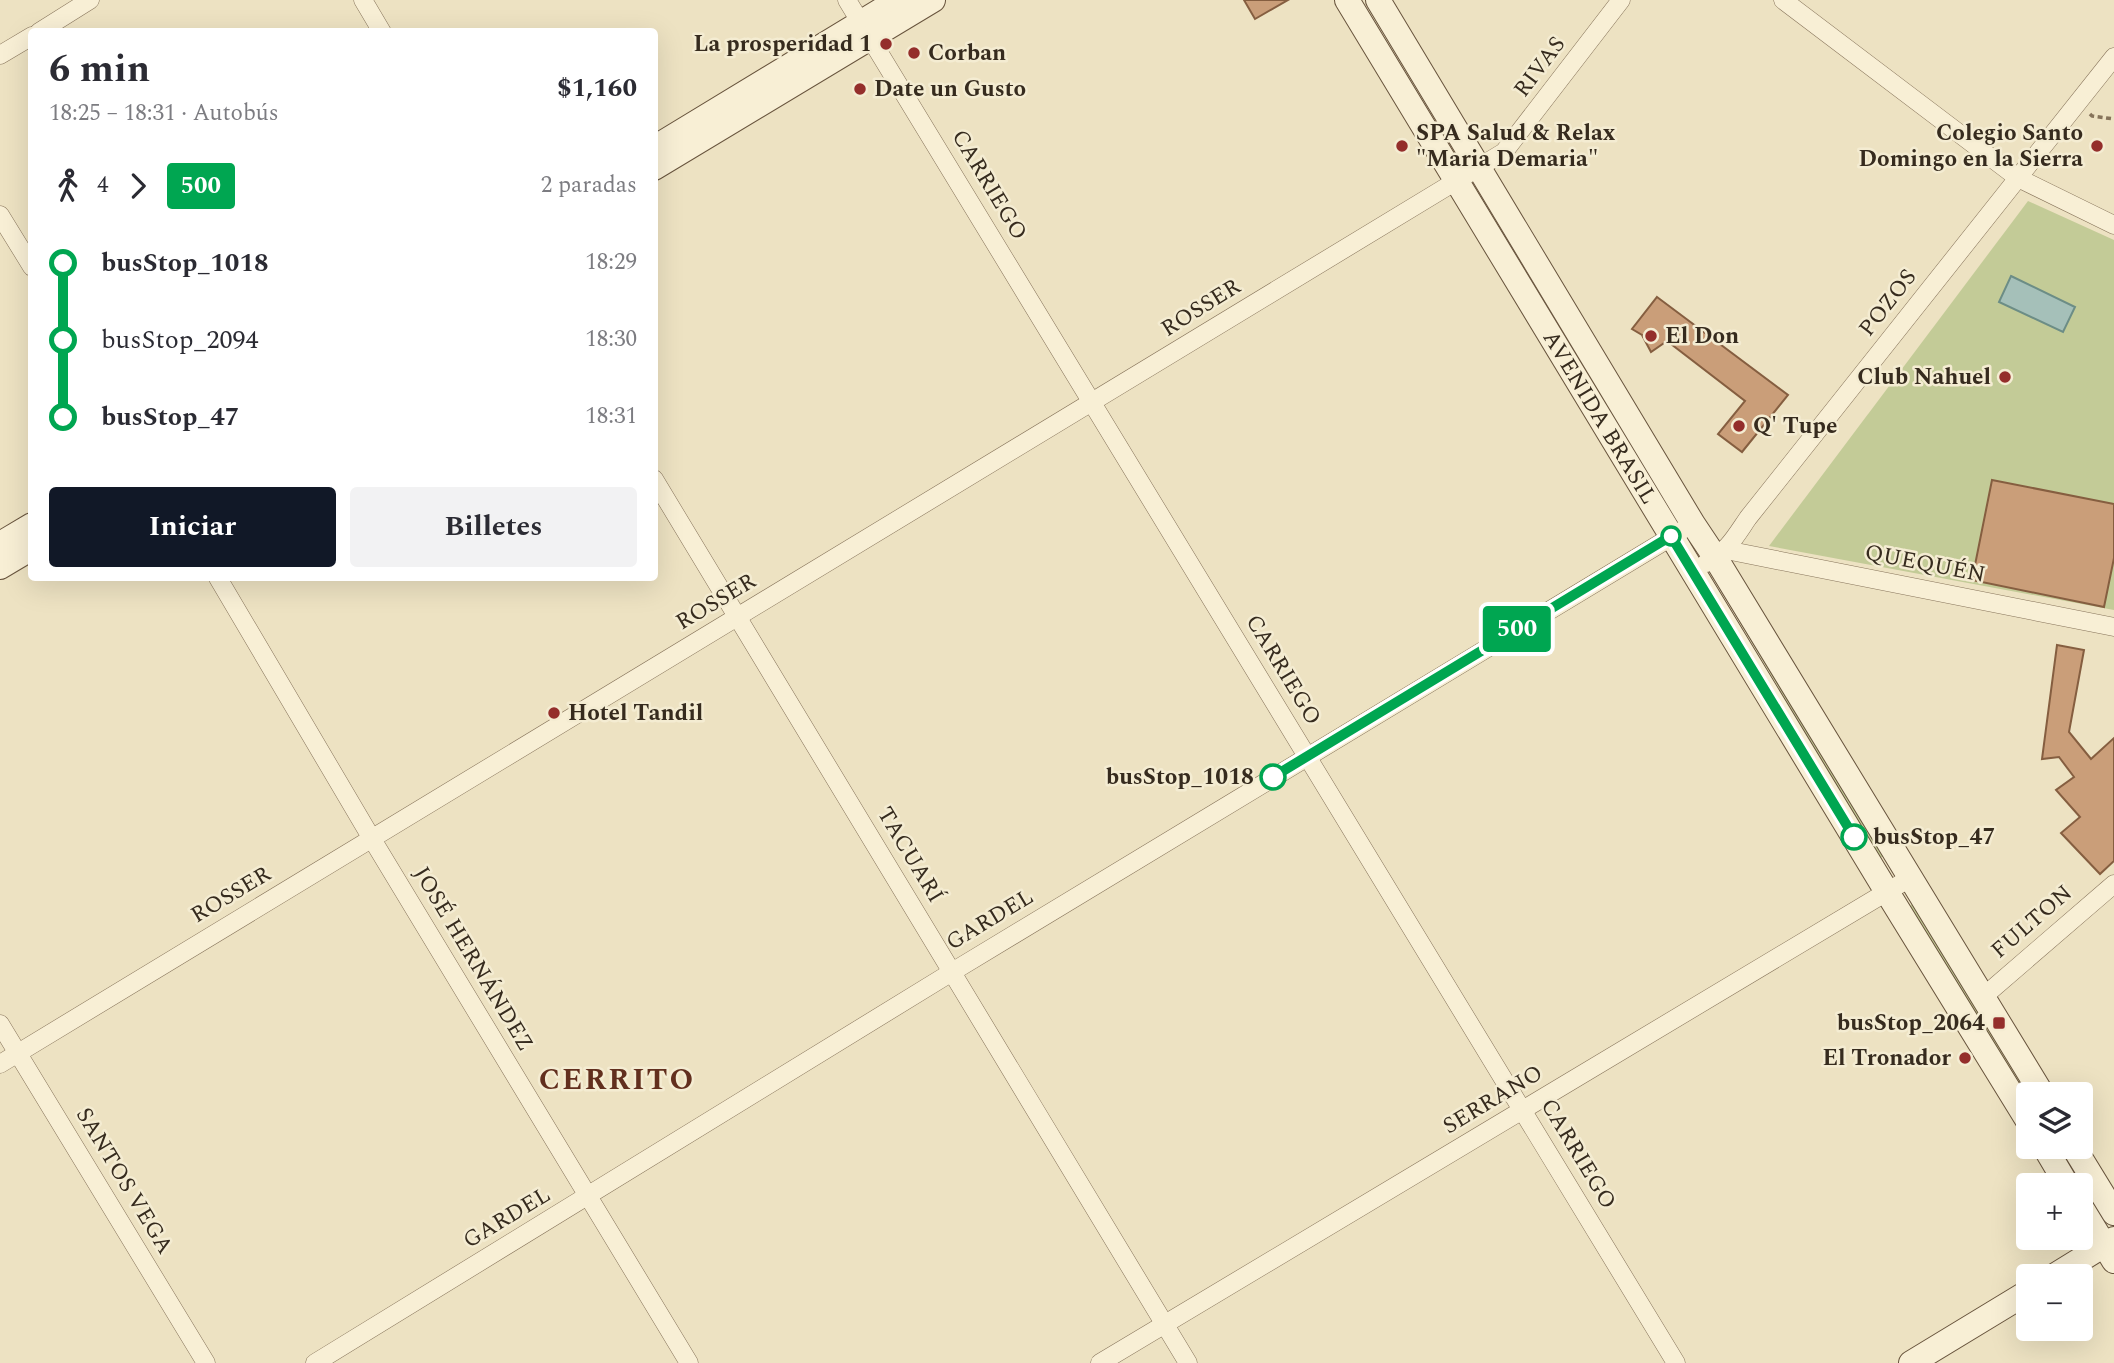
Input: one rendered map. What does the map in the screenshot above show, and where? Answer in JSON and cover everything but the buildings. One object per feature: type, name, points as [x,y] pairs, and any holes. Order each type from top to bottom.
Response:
[{"type":"main road","points":[[658,165],[866,30],[898,0]]},
{"type":"main road","points":[[658,146],[866,30],[933,0]]},
{"type":"main road","name":"AVENIDA BRASIL","points":[[1347,0],[1457,180],[1682,530],[1721,553],[1910,878],[2035,1082]]},
{"type":"main road","name":"AVENIDA BRASIL","points":[[1378,0],[1479,166],[1682,530],[1693,570],[2016,1102]]},
{"type":"main road","points":[[0,544],[28,527]]},
{"type":"main road","points":[[0,567],[28,550]]},
{"type":"main road","points":[[2081,1159],[2114,1213]]},
{"type":"main road","points":[[2078,1264],[2111,1248],[2093,1223]]},
{"type":"main road","points":[[1911,1363],[2016,1299]]},
{"type":"street","points":[[44,28],[90,0]]},
{"type":"street","points":[[363,0],[380,28]]},
{"type":"street","name":"CARRIEGO","points":[[847,0],[1676,1363]]},
{"type":"street","name":"RIVAS","points":[[1457,180],[1510,146],[1621,0]]},
{"type":"street","points":[[1783,0],[2018,178],[2114,225]]},
{"type":"street","points":[[0,55],[28,38]]},
{"type":"street","name":"POZOS","points":[[1693,570],[1721,553],[2114,57]]},
{"type":"street","name":"ROSSER","points":[[0,1064],[1457,180]]},
{"type":"street","points":[[0,215],[28,260]]},
{"type":"street","name":"TACUARÍ","points":[[658,487],[1188,1363]]},
{"type":"street","name":"GARDEL","points":[[314,1363],[589,1197],[952,972],[1682,530]]},
{"type":"street","name":"QUEQUÉN","points":[[1721,553],[2114,627]]},
{"type":"street","name":"JOSÉ HERNÁNDEZ","points":[[220,581],[372,839],[690,1363]]},
{"type":"street","name":"SERRANO","points":[[1100,1363],[1910,878]]},
{"type":"street","name":"FULTON","points":[[1983,997],[2114,884]]},
{"type":"street","name":"SANTOS VEGA","points":[[0,1024],[206,1363]]},
{"type":"green space","name":"Club Nahuel","points":[[2028,201],[2114,240],[2114,610],[1769,546]]},
{"type":"green space","points":[[1714,579],[1884,856],[1880,858]]},
{"type":"green space","points":[[1912,904],[2020,1082],[2017,1082],[1909,907]]},
{"type":"water","points":[[2011,276],[2075,307],[2063,332],[1999,302]]},
{"type":"bus line","name":"500","points":[[1273,777],[1671,536],[1854,837]]},
{"type":"place","name":"La prosperidad 1","points":[[886,44]]},
{"type":"place","name":"Corban","points":[[914,53]]},
{"type":"place","name":"Date un Gusto","points":[[860,89]]},
{"type":"place","name":"SPA Salud & Relax \"Maria Demaria\"","points":[[1402,146]]},
{"type":"place","name":"Colegio Santo Domingo en la Sierra","points":[[2097,146]]},
{"type":"place","name":"El Don","points":[[1651,336]]},
{"type":"place","name":"Club Nahuel","points":[[2005,377]]},
{"type":"place","name":"Q' Tupe","points":[[1739,426]]},
{"type":"place","name":"Hotel Tandil","points":[[554,713]]},
{"type":"place","name":"busStop_1018","points":[[1273,777]]},
{"type":"place","name":"busStop_47","points":[[1854,837]]},
{"type":"place","name":"busStop_2064","points":[[1999,1023]]},
{"type":"place","name":"El Tronador","points":[[1965,1058]]},
{"type":"district","name":"CERRITO","points":[[617,1080]]}]
